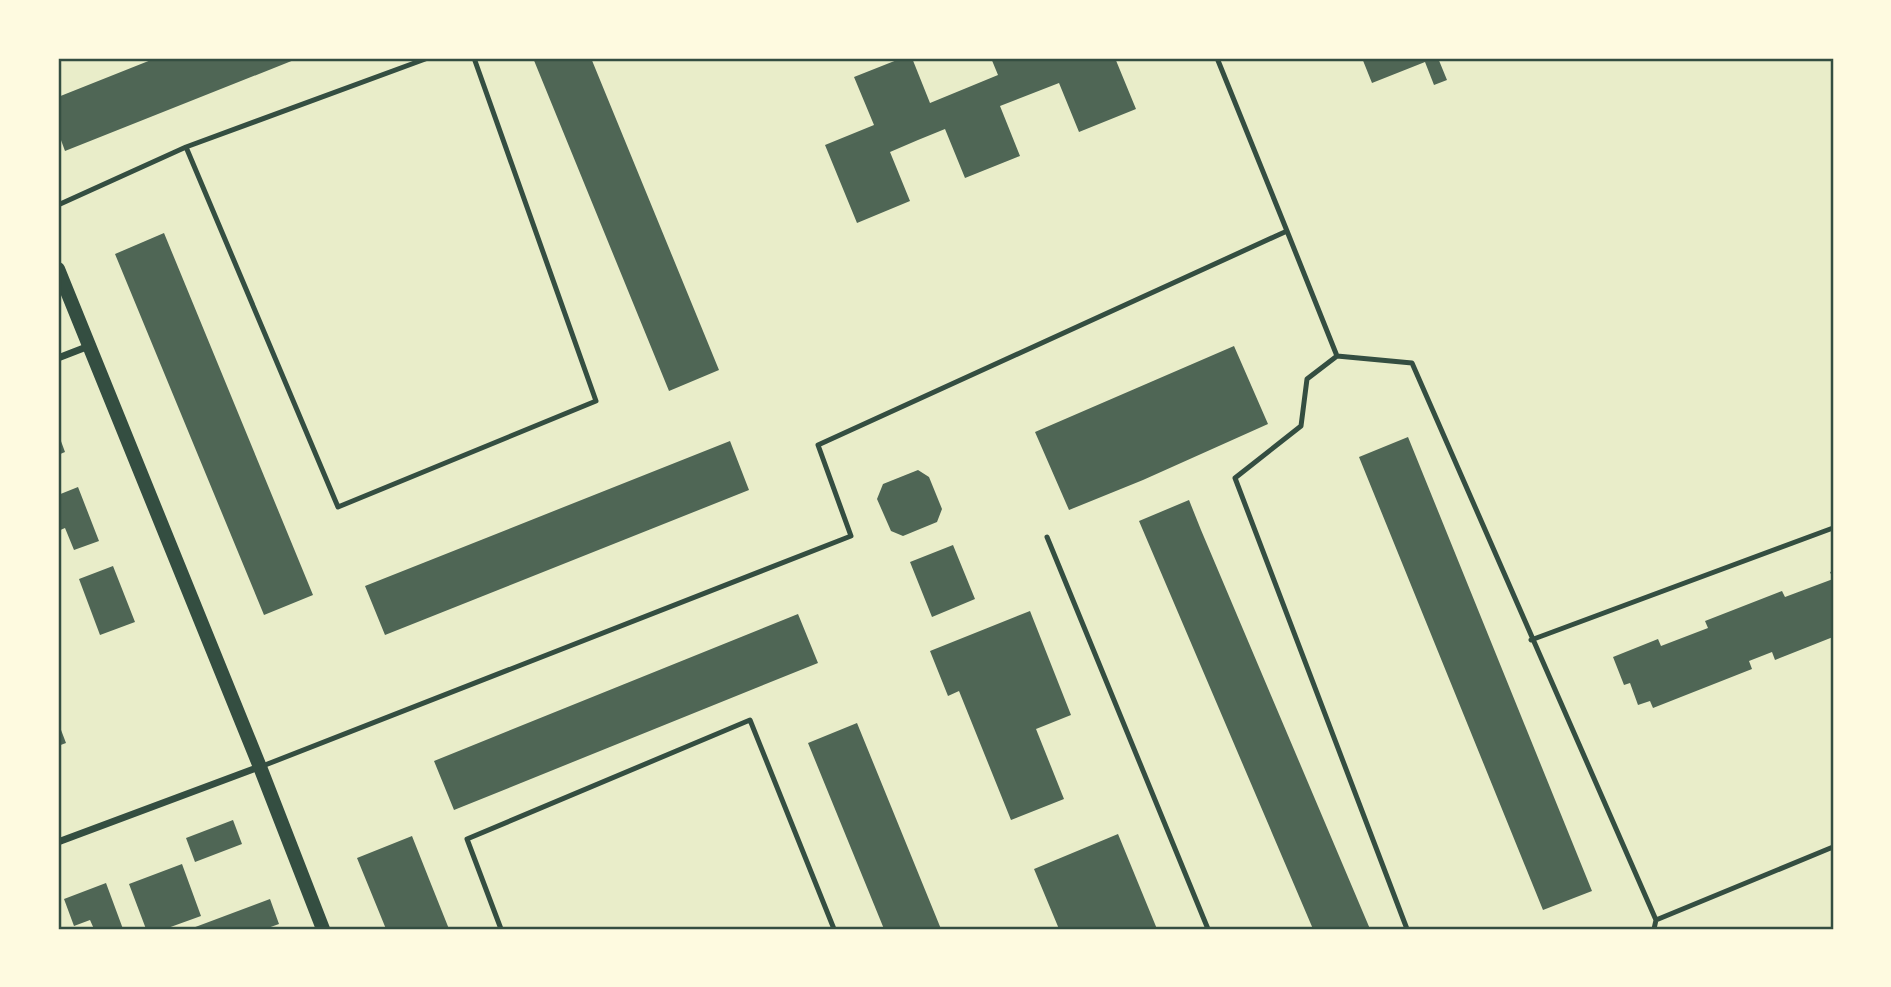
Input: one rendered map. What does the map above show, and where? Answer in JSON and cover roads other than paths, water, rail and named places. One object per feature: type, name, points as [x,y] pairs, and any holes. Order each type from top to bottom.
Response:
[{"type":"main road","points":[[58,269],[323,929]]},
{"type":"street","points":[[58,358],[89,346]]},
{"type":"street","points":[[58,842],[260,767]]},
{"type":"lane","points":[[58,205],[186,147],[428,58]]},
{"type":"lane","points":[[186,147],[338,507],[596,401],[474,58]]},
{"type":"lane","points":[[1217,58],[1337,356]]},
{"type":"lane","points":[[260,767],[851,536],[818,445],[1287,231]]},
{"type":"lane","points":[[1407,929],[1235,478],[1301,426],[1307,379],[1337,356],[1412,363],[1531,640],[1656,920],[1654,929]]},
{"type":"lane","points":[[1531,640],[1833,528]]},
{"type":"lane","points":[[1047,537],[1208,929]]},
{"type":"lane","points":[[501,929],[467,839],[750,720],[834,929]]},
{"type":"lane","points":[[1656,920],[1833,847]]}]
